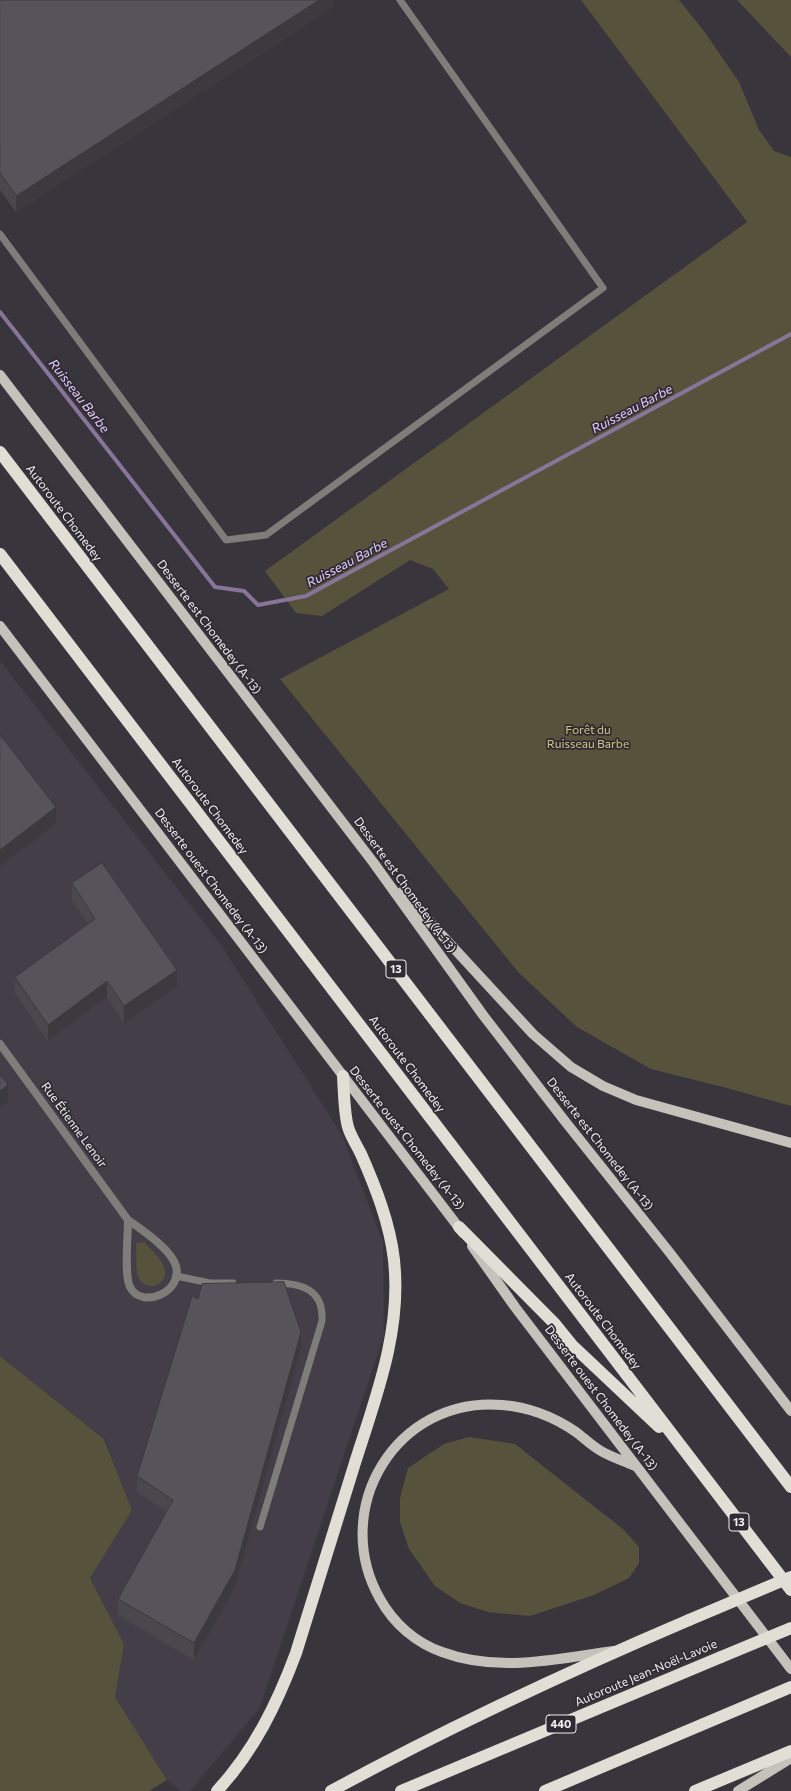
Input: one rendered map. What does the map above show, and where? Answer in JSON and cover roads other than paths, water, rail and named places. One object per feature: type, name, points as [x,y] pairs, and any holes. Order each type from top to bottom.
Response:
[{"type":"highway","name":"Autoroute Chomedey","points":[[0,452],[791,1487]]},
{"type":"highway","name":"Autoroute Chomedey","points":[[0,554],[791,1590]]},
{"type":"highway","points":[[217,1791],[254,1744],[270,1716],[283,1687],[296,1653],[365,1432],[386,1361],[392,1334],[396,1292],[394,1259],[376,1193],[348,1128],[343,1076]]},
{"type":"highway","points":[[459,1227],[554,1324],[572,1345],[686,1453]]},
{"type":"highway","points":[[331,1791],[434,1736],[619,1650],[791,1577]]},
{"type":"highway","name":"Autoroute Jean-Noël-Lavoie","points":[[401,1791],[791,1628]]},
{"type":"highway","points":[[545,1791],[791,1687]]},
{"type":"highway","points":[[695,1791],[790,1754]]},
{"type":"main road","name":"Desserte est Chomedey (A-13)","points":[[0,374],[373,862],[488,1021],[564,1120],[670,1253],[791,1411]]},
{"type":"main road","name":"Desserte ouest Chomedey (A-13)","points":[[0,626],[459,1227],[515,1307],[791,1669]]},
{"type":"main road","points":[[373,862],[533,1034],[571,1067],[603,1086],[636,1100],[791,1143]]},
{"type":"main road","points":[[619,1650],[535,1662],[497,1663],[463,1658],[432,1648],[410,1635],[390,1615],[375,1591],[365,1562],[363,1548],[363,1518],[365,1504],[374,1479],[380,1467],[396,1446],[414,1430],[436,1417],[474,1405],[502,1404],[538,1412],[563,1424],[600,1450],[637,1467]]},
{"type":"main road","points":[[738,1791],[790,1754]]},
{"type":"street","name":"Rue Étienne Lenoir","points":[[0,1044],[128,1220],[149,1235],[169,1254],[176,1266],[176,1276]]},
{"type":"street","points":[[128,1220],[127,1274],[133,1292],[143,1297],[157,1297],[170,1290],[176,1276]]},
{"type":"lane","points":[[0,234],[226,540],[266,535],[603,288],[400,0]]},
{"type":"lane","points":[[176,1276],[210,1283],[241,1283]]},
{"type":"lane","points":[[260,1527],[323,1314],[316,1297],[303,1286],[265,1283]]},
{"type":"waterway","name":"Ruisseau Barbe","points":[[0,312],[215,587],[244,591],[258,605],[306,596],[791,334]]},
{"type":"park label","name":"Forêt du Ruisseau Barbe","points":[[588,737]]}]
